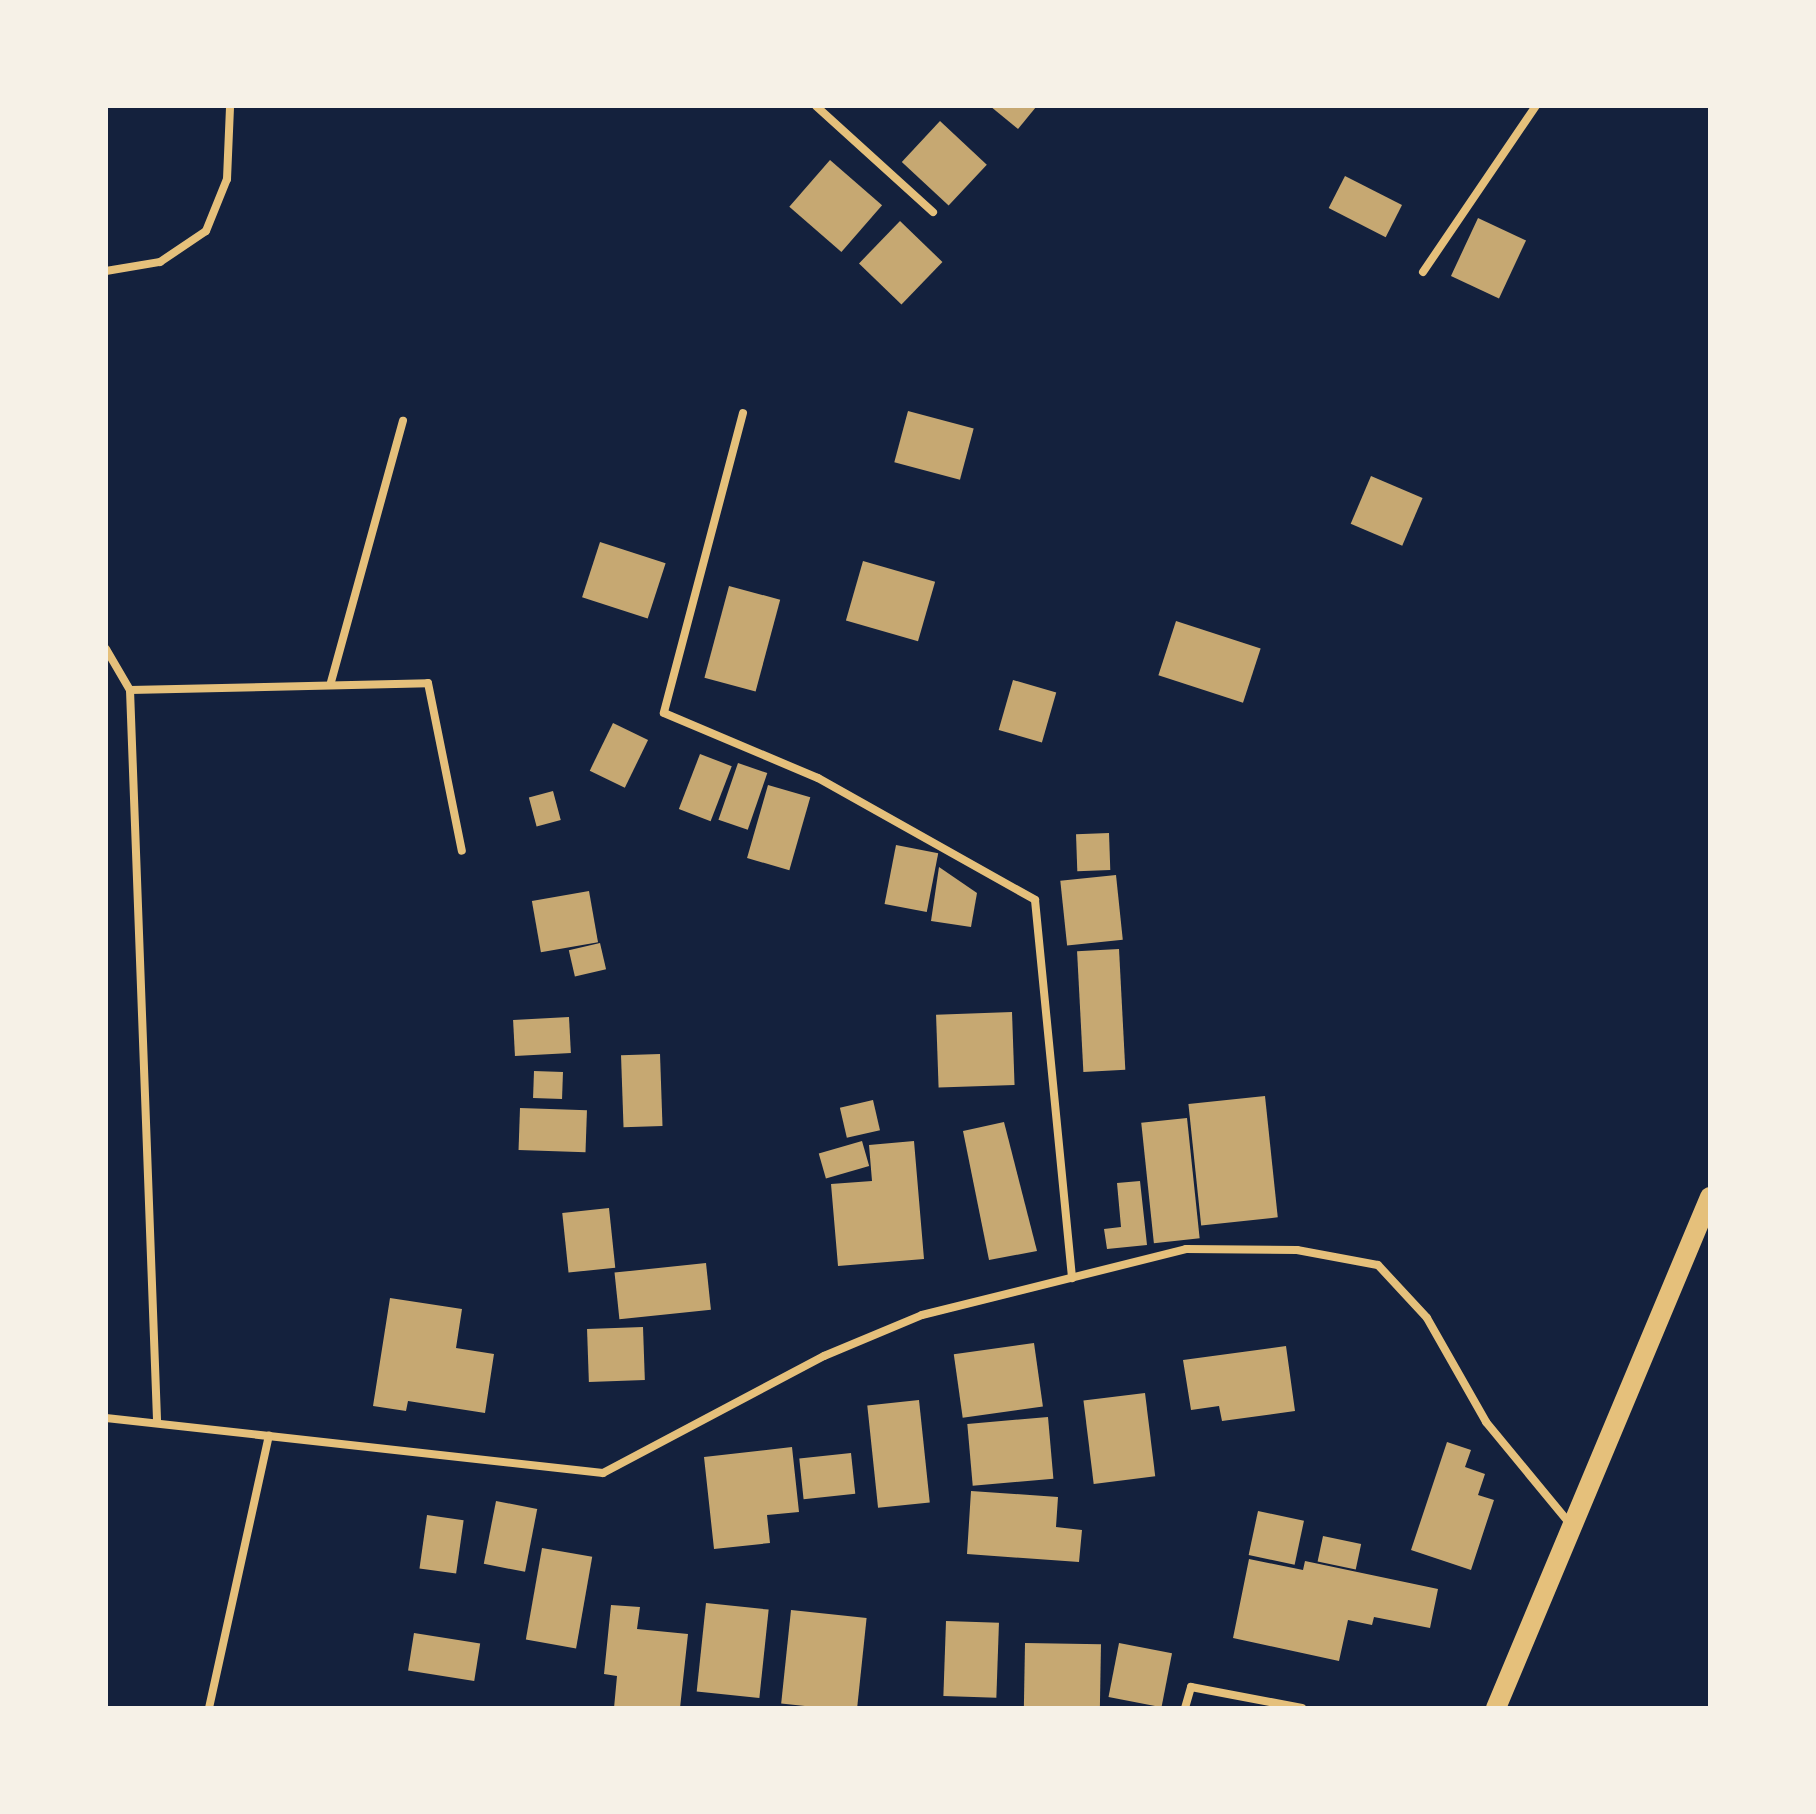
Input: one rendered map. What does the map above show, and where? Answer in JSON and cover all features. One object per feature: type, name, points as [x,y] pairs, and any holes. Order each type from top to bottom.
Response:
[{"type":"main road","points":[[1496,1708],[1710,1197]]},
{"type":"street","points":[[106,271],[160,262],[206,231],[227,179],[230,106]]},
{"type":"street","points":[[816,106],[933,212]]},
{"type":"street","points":[[1423,272],[1536,106]]},
{"type":"street","points":[[743,413],[664,713],[818,778],[1035,900],[1072,1278]]},
{"type":"street","points":[[331,682],[403,421]]},
{"type":"street","points":[[106,649],[130,690],[157,1421]]},
{"type":"street","points":[[130,690],[331,682],[428,683],[462,851]]},
{"type":"street","points":[[106,1418],[157,1421],[603,1473],[824,1356],[922,1315],[1186,1249],[1297,1250],[1378,1265],[1427,1318],[1486,1422],[1573,1528]]},
{"type":"street","points":[[209,1708],[269,1436]]},
{"type":"street","points":[[1185,1708],[1191,1687],[1302,1708]]},
{"type":"building","points":[[990,106],[1034,106],[1036,107],[1018,129]]},
{"type":"building","points":[[940,121],[987,165],[949,206],[902,162]]},
{"type":"building","points":[[830,160],[882,205],[841,252],[789,207]]},
{"type":"building","points":[[1345,176],[1402,205],[1386,237],[1329,208]]},
{"type":"building","points":[[1478,218],[1526,240],[1499,298],[1451,276]]},
{"type":"building","points":[[900,221],[942,262],[901,304],[859,263]]},
{"type":"building","points":[[908,411],[974,429],[960,480],[894,462]]},
{"type":"building","points":[[1371,476],[1423,498],[1402,546],[1351,524]]},
{"type":"building","points":[[600,542],[666,563],[648,618],[582,597]]},
{"type":"building","points":[[863,561],[935,582],[918,641],[846,621]]},
{"type":"building","points":[[729,586],[780,600],[756,691],[704,678]]},
{"type":"building","points":[[1176,621],[1261,649],[1243,703],[1158,675]]},
{"type":"building","points":[[1013,680],[1056,692],[1042,742],[999,730]]},
{"type":"building","points":[[613,723],[648,740],[625,788],[590,771]]},
{"type":"building","points":[[700,754],[732,766],[711,821],[679,809]]},
{"type":"building","points":[[738,763],[767,773],[748,830],[718,820]]},
{"type":"building","points":[[768,785],[810,797],[789,870],[747,858]]},
{"type":"building","points":[[553,791],[561,820],[537,826],[529,797]]},
{"type":"building","points":[[1109,833],[1110,870],[1077,871],[1076,834]]},
{"type":"building","points":[[896,845],[938,853],[927,912],[885,904]]},
{"type":"building","points":[[939,867],[977,893],[971,927],[931,921]]},
{"type":"building","points":[[1116,875],[1123,940],[1067,945],[1060,881]]},
{"type":"building","points":[[589,891],[598,942],[541,952],[532,901]]},
{"type":"building","points":[[600,943],[606,969],[575,977],[569,950]]},
{"type":"building","points":[[1119,949],[1125,1070],[1083,1072],[1077,951]]},
{"type":"building","points":[[1012,1012],[1015,1085],[939,1088],[936,1015]]},
{"type":"building","points":[[569,1017],[571,1053],[515,1056],[513,1020]]},
{"type":"building","points":[[660,1054],[663,1126],[624,1127],[621,1055]]},
{"type":"building","points":[[534,1071],[563,1072],[562,1099],[533,1098]]},
{"type":"building","points":[[1265,1096],[1278,1217],[1201,1225],[1188,1104]]},
{"type":"building","points":[[873,1100],[880,1130],[847,1138],[840,1108]]},
{"type":"building","points":[[520,1108],[587,1110],[585,1152],[519,1150]]},
{"type":"building","points":[[1187,1118],[1200,1238],[1154,1243],[1141,1123]]},
{"type":"building","points":[[1004,1122],[1037,1251],[989,1260],[963,1131]]},
{"type":"building","points":[[862,1141],[869,1166],[826,1178],[819,1153]]},
{"type":"building","points":[[914,1141],[924,1259],[838,1266],[831,1184],[872,1181],[869,1145]]},
{"type":"building","points":[[1140,1181],[1147,1245],[1107,1249],[1104,1229],[1121,1227],[1117,1183]]},
{"type":"building","points":[[609,1208],[615,1268],[569,1273],[562,1213]]},
{"type":"building","points":[[706,1263],[711,1310],[619,1319],[615,1273]]},
{"type":"building","points":[[390,1298],[462,1309],[456,1348],[494,1354],[485,1413],[408,1401],[406,1411],[373,1406]]},
{"type":"building","points":[[643,1327],[645,1380],[589,1382],[587,1329]]},
{"type":"building","points":[[1034,1343],[1043,1406],[963,1418],[954,1354]]},
{"type":"building","points":[[1286,1346],[1295,1411],[1222,1421],[1219,1406],[1191,1410],[1183,1360]]},
{"type":"building","points":[[1145,1393],[1155,1476],[1094,1484],[1083,1401]]},
{"type":"building","points":[[919,1400],[930,1502],[878,1508],[867,1405]]},
{"type":"building","points":[[1048,1417],[1053,1479],[973,1486],[967,1424]]},
{"type":"building","points":[[1447,1442],[1471,1450],[1465,1467],[1485,1474],[1478,1495],[1494,1500],[1471,1570],[1411,1550]]},
{"type":"building","points":[[792,1447],[799,1512],[767,1515],[770,1543],[714,1549],[704,1457]]},
{"type":"building","points":[[851,1453],[855,1494],[804,1499],[799,1458]]},
{"type":"building","points":[[971,1491],[1058,1497],[1056,1527],[1082,1530],[1079,1562],[967,1554]]},
{"type":"building","points":[[496,1501],[537,1509],[525,1572],[484,1564]]},
{"type":"building","points":[[1258,1511],[1304,1521],[1295,1565],[1249,1555]]},
{"type":"building","points":[[427,1515],[464,1520],[456,1574],[419,1568]]},
{"type":"building","points":[[1323,1536],[1361,1544],[1356,1570],[1318,1561]]},
{"type":"building","points":[[542,1548],[592,1557],[576,1648],[526,1640]]},
{"type":"building","points":[[1249,1559],[1303,1570],[1305,1561],[1438,1589],[1430,1628],[1374,1617],[1372,1625],[1348,1620],[1339,1661],[1233,1638]]},
{"type":"building","points":[[706,1603],[769,1610],[759,1698],[697,1692]]},
{"type":"building","points":[[611,1605],[640,1607],[637,1629],[688,1634],[680,1708],[614,1708],[617,1676],[604,1674]]},
{"type":"building","points":[[791,1610],[867,1618],[857,1708],[781,1703]]},
{"type":"building","points":[[946,1621],[999,1623],[996,1698],[943,1696]]},
{"type":"building","points":[[414,1633],[480,1643],[474,1681],[408,1671]]},
{"type":"building","points":[[1025,1643],[1101,1644],[1100,1708],[1024,1708]]},
{"type":"building","points":[[1119,1643],[1172,1653],[1162,1707],[1109,1697]]}]
